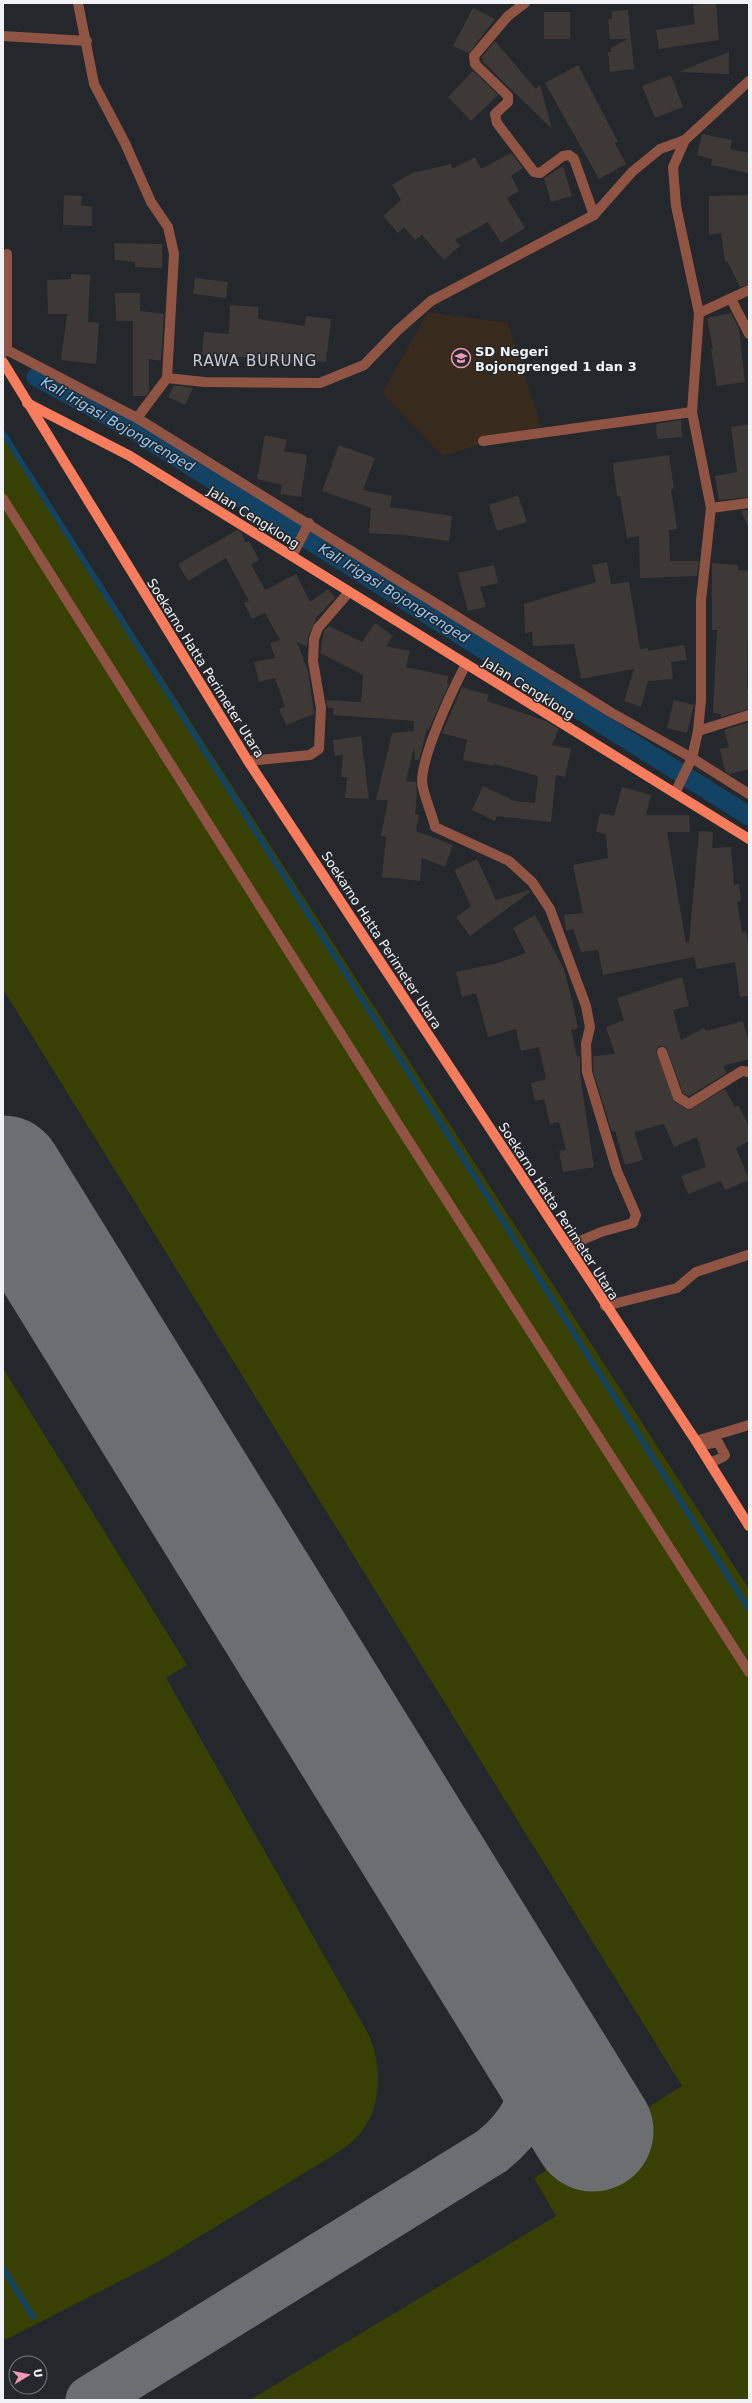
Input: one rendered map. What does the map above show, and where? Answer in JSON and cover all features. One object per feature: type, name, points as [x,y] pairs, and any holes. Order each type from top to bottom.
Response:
[{"type":"main road","name":"Soekarno Hatta Perimeter Utara","points":[[3,362],[248,761],[568,1246],[605,1306],[698,1443],[749,1526]]},
{"type":"main road","name":"Jalan Cengklong","points":[[27,403],[130,456],[294,552],[349,592],[676,790],[749,839]]},
{"type":"street","points":[[78,3],[87,41],[94,84],[125,143],[151,202],[168,227],[174,254],[167,378],[137,418]]},
{"type":"street","points":[[526,3],[508,16],[474,56],[475,64],[508,96],[508,102],[495,114],[497,123],[534,172],[540,173],[564,156],[569,155],[574,159],[594,215]]},
{"type":"street","points":[[3,36],[87,41]]},
{"type":"street","points":[[676,790],[690,762],[698,731],[701,700],[701,600],[711,508],[692,412],[699,313],[676,206],[672,167],[685,140],[749,81]]},
{"type":"street","points":[[167,378],[204,382],[320,383],[364,365],[398,330],[431,301],[594,215],[632,172],[660,149],[685,140]]},
{"type":"street","points":[[7,254],[5,351],[137,418],[307,527],[690,762],[749,794]]},
{"type":"street","points":[[699,313],[749,290]]},
{"type":"street","points":[[731,299],[749,334]]},
{"type":"street","points":[[482,441],[692,412]]},
{"type":"street","points":[[3,499],[401,1129],[749,1672]]},
{"type":"street","points":[[711,508],[749,503]]},
{"type":"street","points":[[294,552],[307,527]]},
{"type":"street","points":[[248,761],[310,756],[320,749],[321,708],[313,662],[314,639],[318,628],[349,592]]},
{"type":"street","points":[[466,664],[454,687],[423,767],[422,784],[435,827],[509,861],[532,882],[550,909],[586,1006],[590,1027],[586,1044],[587,1072],[617,1171],[636,1215],[633,1222],[601,1232],[568,1246]]},
{"type":"street","points":[[698,731],[749,715]]},
{"type":"street","points":[[662,1052],[678,1097],[689,1104],[742,1071],[749,1072]]},
{"type":"street","points":[[605,1306],[677,1288],[696,1272],[748,1255]]},
{"type":"street","points":[[698,1443],[713,1439],[749,1425]]},
{"type":"street","points":[[710,1463],[720,1460],[724,1454],[720,1444],[713,1439]]},
{"type":"shaded area","name":"SD Negeri Bojongrenged 1 dan 3","points":[[428,312],[508,323],[541,426],[443,456],[382,393]]},
{"type":"green space","points":[[3,430],[749,1589],[749,2400],[250,2400],[556,2216],[534,2178],[682,2086],[3,989]]},
{"type":"green space","points":[[3,1368],[187,1665],[166,1678],[366,2030],[372,2043],[375,2055],[378,2081],[374,2107],[369,2119],[363,2130],[342,2150],[156,2263],[3,2341]]},
{"type":"building","points":[[716,3],[719,40],[659,49],[656,30],[695,24],[693,5]]},
{"type":"building","points":[[473,8],[495,19],[469,53],[453,46]]},
{"type":"building","points":[[628,10],[634,69],[610,72],[608,52],[611,52],[611,48],[627,39],[610,39],[608,19],[612,19],[612,11]]},
{"type":"building","points":[[544,12],[570,12],[570,39],[544,39]]},
{"type":"building","points":[[495,41],[536,89],[540,85],[552,129],[482,61],[484,59],[481,58]]},
{"type":"building","points":[[729,52],[729,74],[678,72]]},
{"type":"building","points":[[578,65],[618,142],[615,143],[626,164],[599,179],[545,83]]},
{"type":"building","points":[[473,71],[498,95],[471,121],[448,97]]},
{"type":"building","points":[[671,75],[683,107],[655,118],[642,86]]},
{"type":"building","points":[[702,134],[732,140],[730,149],[749,153],[748,173],[711,165],[712,159],[697,155]]},
{"type":"building","points":[[511,153],[523,168],[511,176],[519,191],[507,198],[525,228],[501,243],[488,222],[455,240],[460,246],[444,260],[422,235],[415,240],[404,227],[398,233],[383,216],[401,200],[392,185],[412,173],[451,164],[452,169],[475,157],[481,169]]},
{"type":"building","points":[[563,166],[572,196],[551,202],[544,178]]},
{"type":"building","points":[[64,195],[82,196],[81,205],[92,207],[92,226],[63,225]]},
{"type":"building","points":[[748,195],[749,284],[740,287],[727,261],[725,262],[721,233],[709,235],[709,196]]},
{"type":"building","points":[[114,243],[162,244],[162,268],[135,267],[135,262],[115,260]]},
{"type":"building","points":[[71,274],[90,275],[88,322],[99,323],[96,364],[61,360],[67,314],[48,314],[47,280],[71,279]]},
{"type":"building","points":[[195,278],[228,282],[226,298],[193,294]]},
{"type":"building","points":[[115,293],[140,293],[140,311],[164,314],[161,361],[149,359],[149,391],[146,396],[133,396],[133,321],[116,321]]},
{"type":"building","points":[[230,305],[258,307],[258,319],[305,326],[306,316],[331,319],[326,362],[297,359],[297,364],[255,358],[202,355],[204,332],[229,334]]},
{"type":"building","points":[[731,313],[739,329],[745,382],[717,386],[711,349],[713,349],[707,318]]},
{"type":"building","points":[[174,385],[193,388],[185,405],[168,397]]},
{"type":"building","points":[[681,420],[682,437],[657,439],[656,424]]},
{"type":"building","points":[[749,424],[749,497],[719,500],[715,476],[737,472],[731,427]]},
{"type":"building","points":[[265,435],[287,440],[284,451],[307,455],[301,497],[280,494],[282,485],[257,479]]},
{"type":"building","points":[[339,445],[375,458],[363,490],[392,496],[390,507],[452,516],[449,541],[404,535],[369,533],[371,508],[322,491]]},
{"type":"building","points":[[669,455],[674,489],[671,489],[677,529],[669,530],[670,561],[699,561],[697,576],[640,578],[639,536],[627,538],[620,496],[617,497],[613,463]]},
{"type":"building","points":[[518,495],[527,522],[497,531],[489,505]]},
{"type":"building","points":[[749,510],[749,528],[741,511]]},
{"type":"building","points":[[237,530],[241,532],[246,543],[249,541],[259,560],[251,564],[265,590],[296,574],[310,602],[328,589],[335,598],[315,619],[316,620],[308,637],[307,647],[297,642],[308,671],[314,714],[286,725],[279,709],[285,707],[275,678],[259,682],[254,662],[275,658],[270,643],[280,640],[265,613],[252,619],[244,603],[249,601],[226,558],[188,581],[178,564]]},
{"type":"building","points":[[607,562],[611,584],[629,582],[640,649],[648,648],[648,651],[684,645],[687,660],[671,662],[673,679],[648,681],[641,707],[624,701],[634,669],[581,679],[574,644],[533,646],[532,631],[525,634],[524,604],[596,582],[592,565]]},
{"type":"building","points":[[712,563],[738,565],[738,570],[749,571],[747,689],[749,689],[749,709],[721,717],[720,714],[713,713],[717,630],[712,630]]},
{"type":"building","points":[[494,565],[498,583],[480,587],[486,607],[468,611],[458,573]]},
{"type":"building","points":[[375,623],[393,636],[386,646],[410,651],[406,667],[448,676],[447,683],[449,684],[429,729],[427,729],[419,760],[415,760],[414,747],[406,781],[416,782],[417,793],[415,814],[419,815],[416,831],[453,845],[445,867],[422,858],[420,881],[382,877],[386,837],[381,836],[388,800],[376,800],[392,733],[414,731],[414,721],[333,715],[334,709],[327,707],[326,700],[361,702],[363,675],[320,653],[324,631],[329,626],[362,642]]},
{"type":"building","points":[[462,687],[489,695],[487,701],[546,721],[559,729],[552,745],[571,749],[565,777],[556,775],[551,822],[497,816],[495,821],[472,810],[483,786],[515,801],[535,803],[538,776],[494,764],[494,766],[463,760],[467,740],[442,733]]},
{"type":"building","points":[[674,700],[694,705],[687,733],[667,728]]},
{"type":"building","points":[[749,722],[749,769],[729,774],[725,771],[720,749],[729,747],[724,730]]},
{"type":"building","points":[[361,736],[369,799],[345,798],[347,777],[341,777],[343,755],[335,756],[333,740]]},
{"type":"building","points":[[622,787],[651,795],[646,815],[689,815],[690,832],[667,832],[686,943],[689,943],[699,831],[713,832],[712,848],[731,847],[734,885],[739,884],[741,901],[737,902],[742,932],[746,931],[749,951],[749,996],[740,997],[735,962],[697,969],[694,957],[603,975],[598,950],[581,952],[573,929],[566,931],[564,915],[583,913],[573,865],[608,858],[606,834],[596,832],[600,813],[614,816]]},
{"type":"building","points":[[477,859],[496,900],[528,890],[530,892],[470,936],[456,917],[471,906],[454,870]]},
{"type":"building","points":[[535,915],[564,969],[573,1005],[578,1028],[571,1030],[577,1057],[580,1056],[580,1075],[594,1167],[563,1172],[559,1151],[566,1150],[559,1122],[550,1124],[544,1099],[535,1101],[531,1083],[546,1079],[539,1047],[521,1051],[516,1029],[488,1037],[476,993],[462,997],[456,972],[498,963],[526,953],[513,928]]},
{"type":"building","points":[[682,977],[689,1006],[673,1010],[681,1040],[704,1028],[706,1031],[743,1021],[749,1044],[749,1059],[723,1066],[727,1073],[689,1096],[683,1093],[666,1047],[659,1046],[656,1051],[675,1102],[689,1110],[725,1089],[735,1107],[738,1105],[749,1126],[749,1141],[736,1148],[749,1180],[725,1190],[721,1181],[688,1194],[681,1176],[706,1167],[697,1137],[674,1147],[664,1124],[634,1132],[643,1160],[625,1165],[615,1131],[612,1132],[593,1071],[593,1056],[615,1054],[606,1027],[624,1020],[617,998]]},
{"type":"waterway","name":"Kali Irigasi Bojongrenged","points":[[36,377],[130,428],[749,816]]},
{"type":"waterway","points":[[3,433],[749,1609]]},
{"type":"waterway","points":[[3,2268],[33,2317]]},
{"type":"taxiway","points":[[90,2400],[492,2151],[503,2142],[512,2132],[527,2109],[535,2084],[534,2055],[532,2046],[506,1990]]},
{"type":"runway","points":[[3,1176],[593,2131]]},
{"type":"place","name":"SD Negeri Bojongrenged 1 dan 3","points":[[461,358]]},
{"type":"district","name":"RAWA BURUNG","points":[[255,361]]}]
